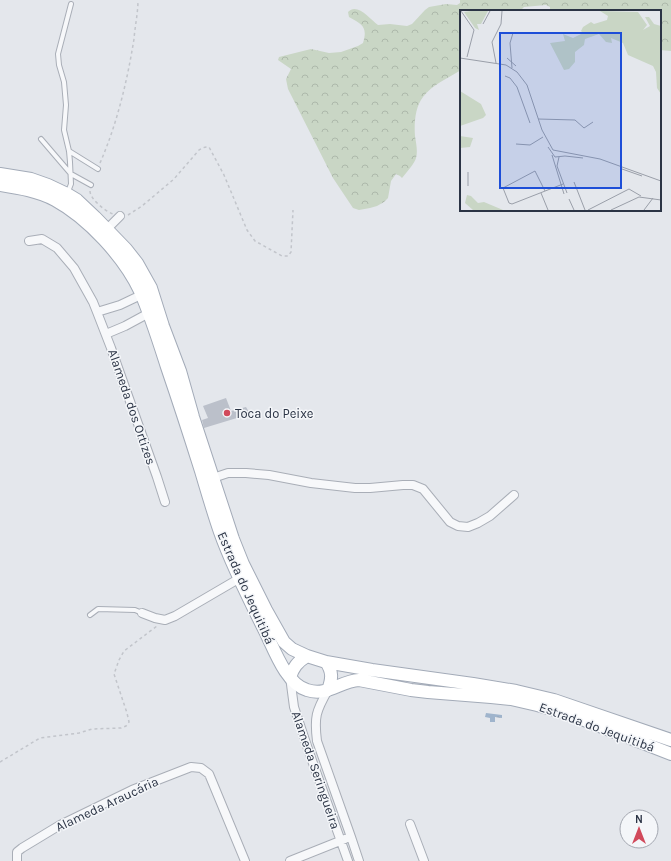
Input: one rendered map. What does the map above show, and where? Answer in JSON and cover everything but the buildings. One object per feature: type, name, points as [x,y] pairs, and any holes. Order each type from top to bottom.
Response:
[{"type":"main road","name":"Estrada do Jequitibá","points":[[0,174],[31,179],[48,185],[77,200],[126,249],[136,263],[151,288],[163,326],[180,371],[213,478],[243,564],[284,642],[292,649],[326,662],[474,684],[516,691],[554,700],[671,740]]},
{"type":"main road","name":"Estrada do Jequitibá","points":[[0,185],[42,194],[69,209],[86,222],[109,246],[128,270],[149,313],[186,422],[220,532],[278,658],[290,677],[298,686],[318,693],[353,680],[359,680],[428,692],[462,694],[511,700],[566,713],[671,754]]},
{"type":"main road","points":[[290,677],[296,664],[307,656]]},
{"type":"main road","points":[[326,662],[330,667],[331,674],[331,681],[328,690]]},
{"type":"street","points":[[107,229],[120,216]]},
{"type":"street","name":"Alameda dos Ortizes","points":[[29,241],[42,239],[57,248],[74,268],[98,312],[165,502]]},
{"type":"street","points":[[98,312],[120,305],[141,295]]},
{"type":"street","points":[[106,334],[149,313]]},
{"type":"street","points":[[213,478],[228,473],[246,472],[311,483],[355,488],[413,485],[423,489],[450,522],[458,526],[468,527],[490,516],[514,495]]},
{"type":"street","points":[[142,613],[165,620],[175,616],[240,578]]},
{"type":"street","name":"Alameda Seringueira","points":[[290,677],[294,707],[348,861]]},
{"type":"street","name":"Alameda Seringueira","points":[[328,690],[319,705],[316,716],[315,726],[317,741],[359,861]]},
{"type":"street","points":[[309,752],[320,748]]},
{"type":"street","name":"Alameda Araucária","points":[[17,861],[17,852],[29,843],[60,825],[132,790],[191,767],[201,768],[209,774],[244,861]]},
{"type":"street","points":[[410,824],[424,861]]},
{"type":"street","points":[[290,861],[351,837]]},
{"type":"lane","points":[[67,194],[71,184],[70,151],[64,130],[66,105],[64,82],[59,66],[58,54],[71,4]]},
{"type":"lane","points":[[41,139],[71,174],[91,185]]},
{"type":"lane","points":[[70,151],[98,169]]},
{"type":"lane","points":[[90,615],[98,609],[135,610],[142,613]]},
{"type":"path","points":[[98,169],[108,145],[128,74],[138,11],[138,0]]},
{"type":"path","points":[[91,185],[90,194],[93,199],[110,213],[125,216],[142,206],[174,179],[199,150],[207,147],[224,175],[247,230],[255,241],[282,256],[288,256],[291,252],[293,210]]},
{"type":"path","points":[[0,762],[40,738],[79,733],[92,729],[121,728],[126,726],[129,722],[114,674],[116,667],[124,651],[165,620]]},
{"type":"green space","points":[[460,0],[671,0],[671,51],[661,50],[661,10],[550,10],[550,7],[546,5],[524,7],[521,10],[460,10],[460,71],[436,85],[420,101],[415,121],[417,153],[414,163],[402,178],[396,174],[391,181],[388,198],[384,202],[370,208],[359,210],[353,208],[333,178],[288,89],[286,79],[291,69],[278,60],[279,57],[311,49],[329,53],[341,52],[363,43],[365,33],[363,27],[349,17],[348,12],[352,9],[363,12],[378,25],[390,24],[407,26],[412,24],[429,7],[446,4],[457,5],[460,3]]},
{"type":"water","points":[[486,713],[502,715],[502,718],[495,717],[495,722],[490,722],[490,718],[485,717]]},
{"type":"place","name":"Toca do Peixe","points":[[227,413]]}]
